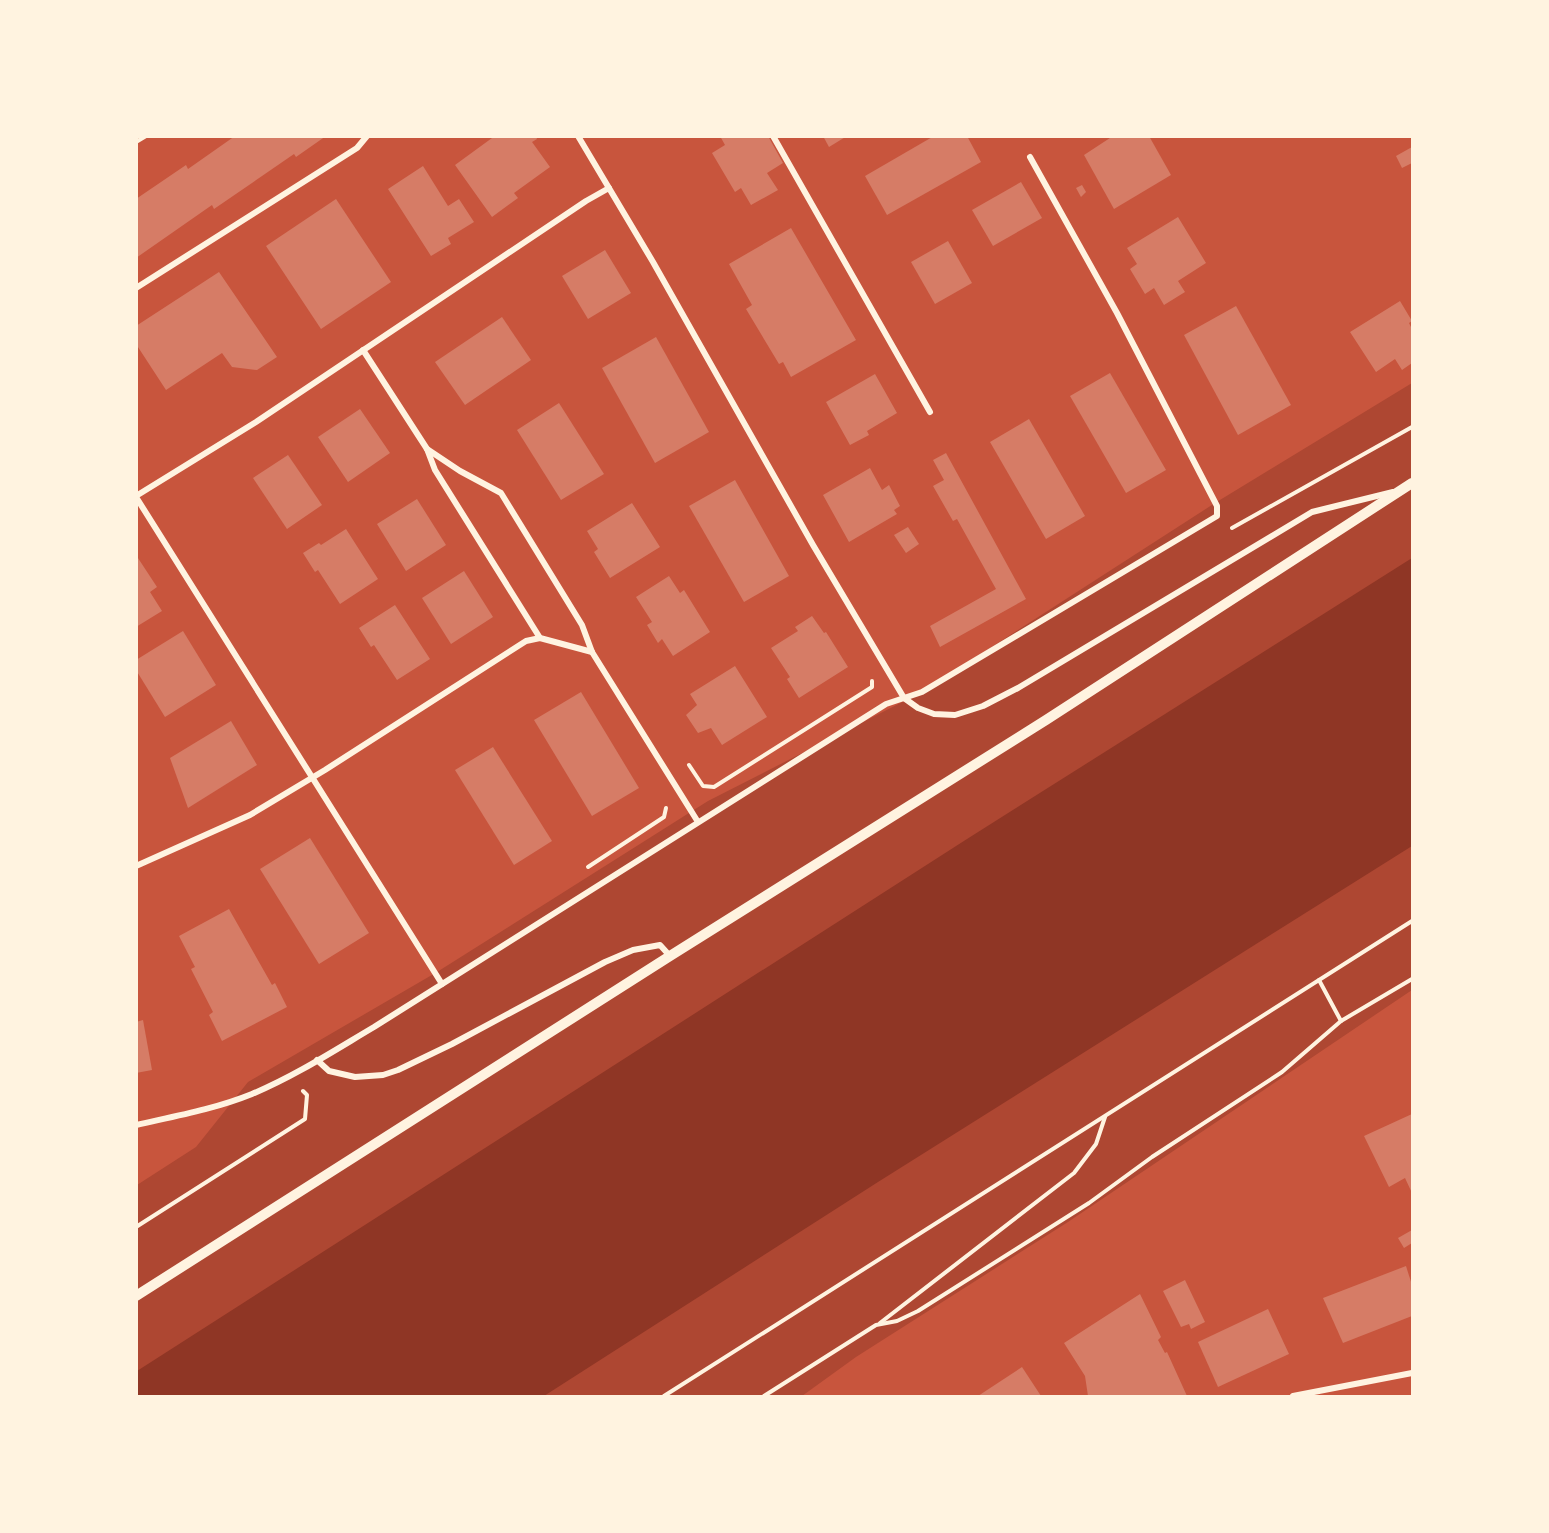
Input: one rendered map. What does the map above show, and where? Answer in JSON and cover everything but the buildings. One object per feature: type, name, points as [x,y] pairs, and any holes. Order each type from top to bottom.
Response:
[{"type":"street","points":[[136,288],[357,148],[367,136]]},
{"type":"street","points":[[578,136],[653,262],[813,545],[904,698],[918,708],[934,714],[955,715],[983,706],[1018,688],[1312,512],[1402,490]]},
{"type":"street","points":[[773,136],[930,412]]},
{"type":"street","points":[[136,1125],[205,1110],[254,1093],[317,1060],[442,984],[886,704],[922,692],[1217,516],[1217,506],[1117,313],[1030,157]]},
{"type":"street","points":[[442,984],[136,497],[256,422],[585,201],[609,188]]},
{"type":"street","points":[[363,350],[427,449],[435,470],[540,639]]},
{"type":"street","points":[[427,449],[460,471],[501,493],[582,625],[592,652],[698,822]]},
{"type":"street","points":[[136,1296],[1046,720],[1413,483]]},
{"type":"street","points":[[136,866],[250,815],[526,641],[540,639],[592,652]]},
{"type":"street","points":[[317,1060],[329,1071],[355,1077],[383,1075],[452,1044],[556,987],[633,950],[660,945],[670,956]]},
{"type":"street","points":[[1293,1396],[1413,1373]]},
{"type":"path","points":[[136,142],[146,136]]},
{"type":"path","points":[[1251,516],[1413,427]]},
{"type":"path","points":[[689,765],[703,786],[714,787],[872,687],[873,682]]},
{"type":"path","points":[[587,868],[664,817],[666,808],[662,801]]},
{"type":"path","points":[[664,1396],[1413,921]]},
{"type":"path","points":[[876,1325],[897,1320],[918,1311],[1089,1203],[1152,1157],[1282,1072],[1341,1021],[1413,978]]},
{"type":"path","points":[[1319,980],[1341,1021]]},
{"type":"path","points":[[136,1227],[305,1119],[307,1095],[289,1075]]},
{"type":"path","points":[[764,1396],[876,1325],[1074,1173],[1096,1144],[1105,1116]]},
{"type":"shaded area","points":[[1412,383],[1412,990],[1068,1222],[856,1357],[802,1396],[137,1396],[137,1185],[196,1147],[248,1082],[437,972],[708,801],[922,692],[1215,503]]},
{"type":"shaded area","points":[[1412,558],[1412,846],[878,1182],[544,1396],[137,1396],[137,1371],[967,839]]}]
